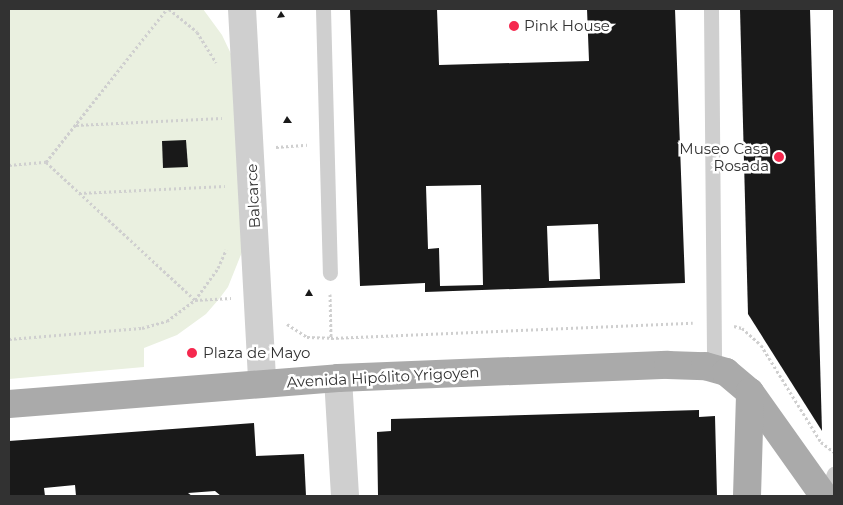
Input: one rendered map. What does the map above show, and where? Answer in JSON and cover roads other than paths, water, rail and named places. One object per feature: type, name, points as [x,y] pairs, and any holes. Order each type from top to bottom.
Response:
[{"type":"main road","name":"Avenida Hipólito Yrigoyen","points":[[9,404],[338,378],[668,365],[714,368],[726,372],[750,392],[825,496]]},
{"type":"main road","points":[[747,496],[750,392]]},
{"type":"street","name":"Balcarce","points":[[242,9],[251,148],[262,383]]},
{"type":"street","points":[[338,378],[345,496]]},
{"type":"lane","points":[[323,9],[330,273]]},
{"type":"lane","points":[[711,9],[714,368]]},
{"type":"lane","points":[[825,496],[834,474]]},
{"type":"place","name":"Pink House","points":[[514,26]]},
{"type":"place","name":"Museo Casa Rosada","points":[[779,157]]},
{"type":"place","name":"Plaza de Mayo","points":[[192,353]]}]
